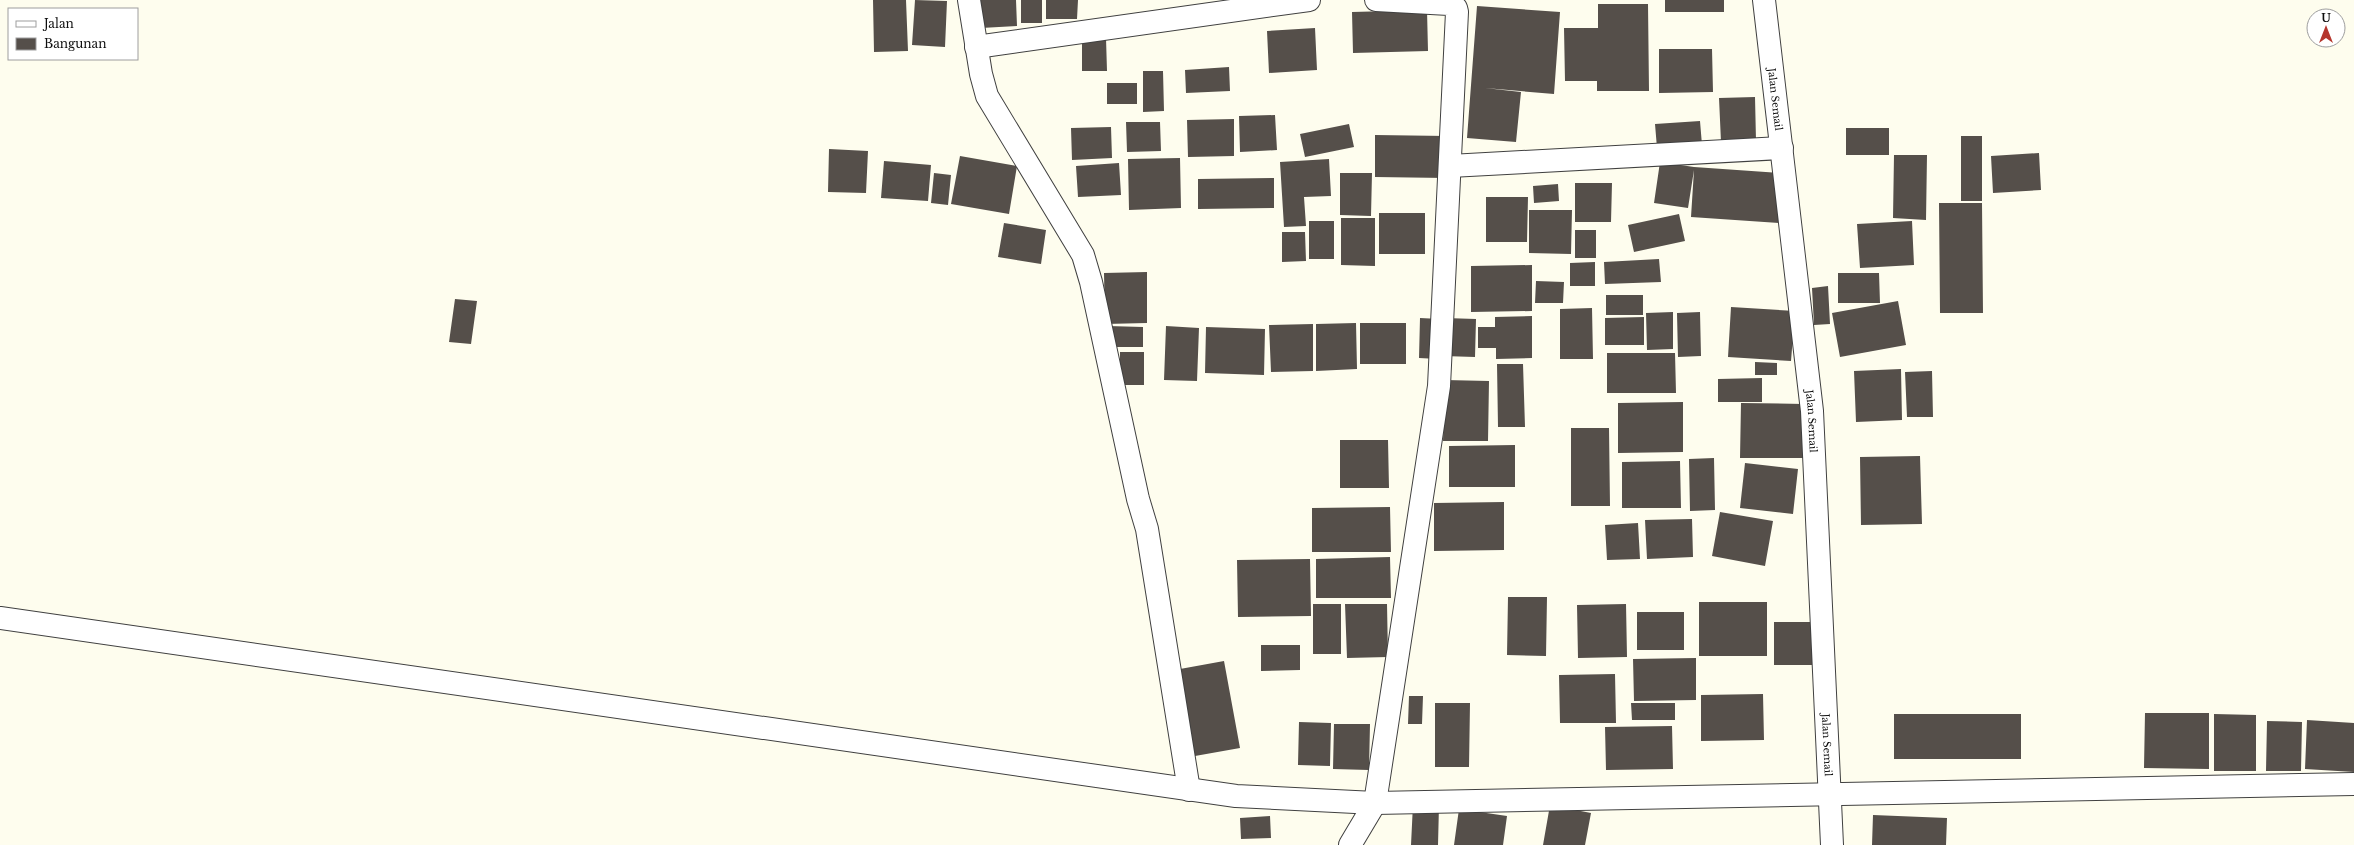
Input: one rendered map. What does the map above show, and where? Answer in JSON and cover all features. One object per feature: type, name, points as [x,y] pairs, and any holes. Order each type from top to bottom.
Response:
[{"type":"street","points":[[969,0],[976,47],[987,96],[1083,255],[1091,282],[1138,499],[1147,529],[1189,790]]},
{"type":"street","points":[[976,47],[1309,0]]},
{"type":"street","points":[[1350,845],[1375,803],[1439,386],[1456,8],[1449,4],[1376,0]]},
{"type":"street","name":"Jalan Semail","points":[[1764,0],[1812,411],[1832,845]]},
{"type":"street","points":[[1450,166],[1782,148]]},
{"type":"street","points":[[0,618],[1236,796],[1375,803],[2354,784]]},
{"type":"building","points":[[873,0],[906,0],[908,51],[874,52]]},
{"type":"building","points":[[915,0],[947,1],[945,47],[912,45]]},
{"type":"building","points":[[981,0],[1016,0],[1017,26],[981,28]]},
{"type":"building","points":[[1021,0],[1042,0],[1042,23],[1021,23]]},
{"type":"building","points":[[1046,0],[1078,0],[1077,19],[1046,19]]},
{"type":"building","points":[[1665,0],[1724,0],[1724,12],[1665,12]]},
{"type":"building","points":[[1598,4],[1648,4],[1649,91],[1597,91],[1597,81],[1565,81],[1564,28],[1598,28]]},
{"type":"building","points":[[1477,6],[1560,12],[1554,94],[1485,88],[1521,92],[1516,142],[1467,138]]},
{"type":"building","points":[[1427,10],[1428,51],[1353,53],[1352,12]]},
{"type":"building","points":[[1315,28],[1317,70],[1269,73],[1267,31]]},
{"type":"building","points":[[1106,38],[1107,71],[1082,71],[1082,39]]},
{"type":"building","points":[[1659,49],[1712,49],[1713,92],[1659,93]]},
{"type":"building","points":[[1229,67],[1230,91],[1186,93],[1185,70]]},
{"type":"building","points":[[1143,71],[1163,71],[1164,111],[1143,112]]},
{"type":"building","points":[[1107,83],[1137,83],[1137,104],[1107,104]]},
{"type":"building","points":[[1755,97],[1756,141],[1721,142],[1719,98]]},
{"type":"building","points":[[1275,115],[1277,150],[1240,152],[1239,116]]},
{"type":"building","points":[[1234,119],[1234,156],[1188,157],[1187,120]]},
{"type":"building","points":[[1700,121],[1702,145],[1657,148],[1655,124]]},
{"type":"building","points":[[1126,122],[1160,122],[1161,151],[1127,152]]},
{"type":"building","points":[[1349,124],[1354,147],[1305,157],[1300,134]]},
{"type":"building","points":[[1111,127],[1112,158],[1072,160],[1071,128]]},
{"type":"building","points":[[1846,128],[1889,128],[1889,155],[1846,155]]},
{"type":"building","points":[[1375,135],[1447,136],[1446,178],[1375,177]]},
{"type":"building","points":[[1961,136],[1982,136],[1982,201],[1961,201]]},
{"type":"building","points":[[829,149],[868,151],[866,193],[828,192]]},
{"type":"building","points":[[2039,153],[2041,190],[1993,193],[1991,156]]},
{"type":"building","points":[[1894,155],[1927,155],[1926,220],[1893,218]]},
{"type":"building","points":[[960,156],[1017,166],[1009,214],[951,204]]},
{"type":"building","points":[[1180,158],[1181,208],[1129,210],[1128,159]]},
{"type":"building","points":[[1329,159],[1331,196],[1304,197],[1306,226],[1284,227],[1280,162]]},
{"type":"building","points":[[884,161],[931,165],[928,201],[881,198]]},
{"type":"building","points":[[1660,162],[1694,167],[1781,173],[1779,223],[1691,217],[1694,170],[1688,208],[1654,203]]},
{"type":"building","points":[[1119,163],[1121,195],[1078,197],[1076,166]]},
{"type":"building","points":[[934,173],[951,175],[948,205],[931,203]]},
{"type":"building","points":[[1340,173],[1372,173],[1371,216],[1340,215]]},
{"type":"building","points":[[1274,178],[1274,208],[1198,209],[1198,179]]},
{"type":"building","points":[[1575,183],[1612,183],[1611,222],[1575,222]]},
{"type":"building","points":[[1558,184],[1559,201],[1534,203],[1533,186]]},
{"type":"building","points":[[1486,197],[1528,197],[1527,242],[1486,242]]},
{"type":"building","points":[[1939,203],[1982,203],[1983,313],[1940,313]]},
{"type":"building","points":[[1529,210],[1572,210],[1571,254],[1529,253]]},
{"type":"building","points":[[1379,213],[1425,213],[1425,254],[1379,254]]},
{"type":"building","points":[[1679,214],[1685,241],[1634,252],[1628,225]]},
{"type":"building","points":[[1341,218],[1375,218],[1375,266],[1341,265]]},
{"type":"building","points":[[1309,221],[1334,221],[1334,259],[1309,259]]},
{"type":"building","points":[[1912,221],[1914,265],[1860,268],[1857,224]]},
{"type":"building","points":[[1004,223],[1046,230],[1041,264],[998,257]]},
{"type":"building","points":[[1575,230],[1596,230],[1596,258],[1575,258]]},
{"type":"building","points":[[1282,232],[1305,232],[1306,261],[1282,262]]},
{"type":"building","points":[[1659,259],[1661,282],[1605,284],[1604,262]]},
{"type":"building","points":[[1595,262],[1595,286],[1570,286],[1570,263]]},
{"type":"building","points":[[1532,265],[1532,311],[1471,312],[1471,266]]},
{"type":"building","points":[[1147,272],[1147,323],[1105,324],[1104,273]]},
{"type":"building","points":[[1838,273],[1879,273],[1880,303],[1838,303]]},
{"type":"building","points":[[1536,281],[1564,282],[1563,303],[1535,303]]},
{"type":"building","points":[[1828,286],[1830,324],[1814,325],[1812,288]]},
{"type":"building","points":[[1606,295],[1643,295],[1643,315],[1606,315]]},
{"type":"building","points":[[455,299],[477,301],[471,344],[449,342]]},
{"type":"building","points":[[1898,301],[1906,345],[1840,357],[1832,313]]},
{"type":"building","points":[[1731,307],[1795,311],[1791,361],[1728,357]]},
{"type":"building","points":[[1592,308],[1593,359],[1560,359],[1560,309]]},
{"type":"building","points":[[1673,312],[1673,349],[1647,350],[1646,313]]},
{"type":"building","points":[[1700,312],[1701,356],[1678,357],[1677,313]]},
{"type":"building","points":[[1532,316],[1532,358],[1496,359],[1496,348],[1478,348],[1478,327],[1495,327],[1495,317]]},
{"type":"building","points":[[1644,317],[1644,345],[1605,345],[1605,318]]},
{"type":"building","points":[[1420,318],[1440,319],[1438,359],[1419,358]]},
{"type":"building","points":[[1445,318],[1476,319],[1475,357],[1443,356]]},
{"type":"building","points":[[1356,323],[1357,369],[1316,371],[1316,324]]},
{"type":"building","points":[[1360,323],[1406,323],[1406,364],[1360,364]]},
{"type":"building","points":[[1313,324],[1313,371],[1271,372],[1269,325]]},
{"type":"building","points":[[1108,326],[1143,327],[1143,347],[1108,347]]},
{"type":"building","points":[[1166,326],[1199,328],[1197,381],[1164,380]]},
{"type":"building","points":[[1206,327],[1265,329],[1264,375],[1205,373]]},
{"type":"building","points":[[1120,352],[1144,352],[1144,385],[1120,385]]},
{"type":"building","points":[[1607,353],[1675,353],[1676,393],[1607,393]]},
{"type":"building","points":[[1755,362],[1777,363],[1777,375],[1755,375]]},
{"type":"building","points":[[1497,364],[1523,364],[1525,427],[1498,427]]},
{"type":"building","points":[[1901,369],[1902,420],[1856,422],[1854,371]]},
{"type":"building","points":[[1932,371],[1933,417],[1907,417],[1905,372]]},
{"type":"building","points":[[1762,378],[1762,402],[1718,402],[1718,379]]},
{"type":"building","points":[[1445,380],[1489,381],[1488,441],[1443,441]]},
{"type":"building","points":[[1683,402],[1683,452],[1618,453],[1618,403]]},
{"type":"building","points":[[1741,403],[1804,404],[1803,458],[1740,458]]},
{"type":"building","points":[[1571,428],[1609,428],[1610,506],[1571,506]]},
{"type":"building","points":[[1340,440],[1388,440],[1389,488],[1340,488]]},
{"type":"building","points":[[1515,445],[1515,487],[1449,487],[1449,446]]},
{"type":"building","points":[[1920,456],[1922,524],[1861,525],[1860,457]]},
{"type":"building","points":[[1714,458],[1715,510],[1690,511],[1689,459]]},
{"type":"building","points":[[1680,461],[1681,508],[1622,508],[1622,462]]},
{"type":"building","points":[[1745,463],[1798,469],[1793,514],[1740,508]]},
{"type":"building","points":[[1504,502],[1504,550],[1434,551],[1434,503]]},
{"type":"building","points":[[1390,507],[1391,552],[1312,552],[1312,508]]},
{"type":"building","points":[[1720,512],[1773,521],[1765,566],[1712,556]]},
{"type":"building","points":[[1692,519],[1693,557],[1647,559],[1645,520]]},
{"type":"building","points":[[1638,523],[1640,559],[1607,560],[1605,525]]},
{"type":"building","points":[[1390,557],[1391,598],[1316,598],[1316,559]]},
{"type":"building","points":[[1310,559],[1311,616],[1238,617],[1237,560]]},
{"type":"building","points":[[1508,597],[1547,597],[1546,656],[1507,655]]},
{"type":"building","points":[[1699,602],[1767,602],[1767,656],[1699,656]]},
{"type":"building","points":[[1313,604],[1341,604],[1341,654],[1313,654]]},
{"type":"building","points":[[1345,604],[1387,604],[1388,657],[1347,658]]},
{"type":"building","points":[[1626,604],[1627,657],[1578,658],[1577,605]]},
{"type":"building","points":[[1637,612],[1684,612],[1684,650],[1637,650]]},
{"type":"building","points":[[1774,622],[1814,622],[1815,665],[1774,665]]},
{"type":"building","points":[[1261,645],[1300,645],[1300,670],[1261,671]]},
{"type":"building","points":[[1696,658],[1696,700],[1634,701],[1633,659]]},
{"type":"building","points":[[1224,661],[1240,748],[1195,756],[1180,669]]},
{"type":"building","points":[[1615,674],[1616,723],[1560,723],[1559,675]]},
{"type":"building","points":[[1763,694],[1764,740],[1701,741],[1701,695]]},
{"type":"building","points":[[1409,696],[1423,696],[1422,724],[1408,724]]},
{"type":"building","points":[[1435,703],[1470,703],[1469,767],[1435,767]]},
{"type":"building","points":[[1631,703],[1675,703],[1675,720],[1632,720]]},
{"type":"building","points":[[2145,713],[2209,713],[2209,769],[2144,768]]},
{"type":"building","points":[[1894,714],[2021,714],[2021,759],[1894,759]]},
{"type":"building","points":[[2214,714],[2256,715],[2256,771],[2214,771]]},
{"type":"building","points":[[2307,720],[2354,723],[2354,772],[2305,769]]},
{"type":"building","points":[[2267,721],[2302,722],[2301,771],[2266,771]]},
{"type":"building","points":[[1299,722],[1331,723],[1330,766],[1298,765]]},
{"type":"building","points":[[1334,724],[1370,724],[1369,770],[1333,769]]},
{"type":"building","points":[[1672,726],[1673,769],[1606,770],[1605,727]]},
{"type":"building","points":[[1413,804],[1439,805],[1438,845],[1411,845]]},
{"type":"building","points":[[1550,805],[1591,813],[1585,845],[1543,845]]},
{"type":"building","points":[[1459,809],[1507,816],[1503,845],[1454,845]]},
{"type":"building","points":[[1873,815],[1947,818],[1946,845],[1872,845]]},
{"type":"building","points":[[1270,816],[1271,838],[1241,839],[1240,818]]}]
